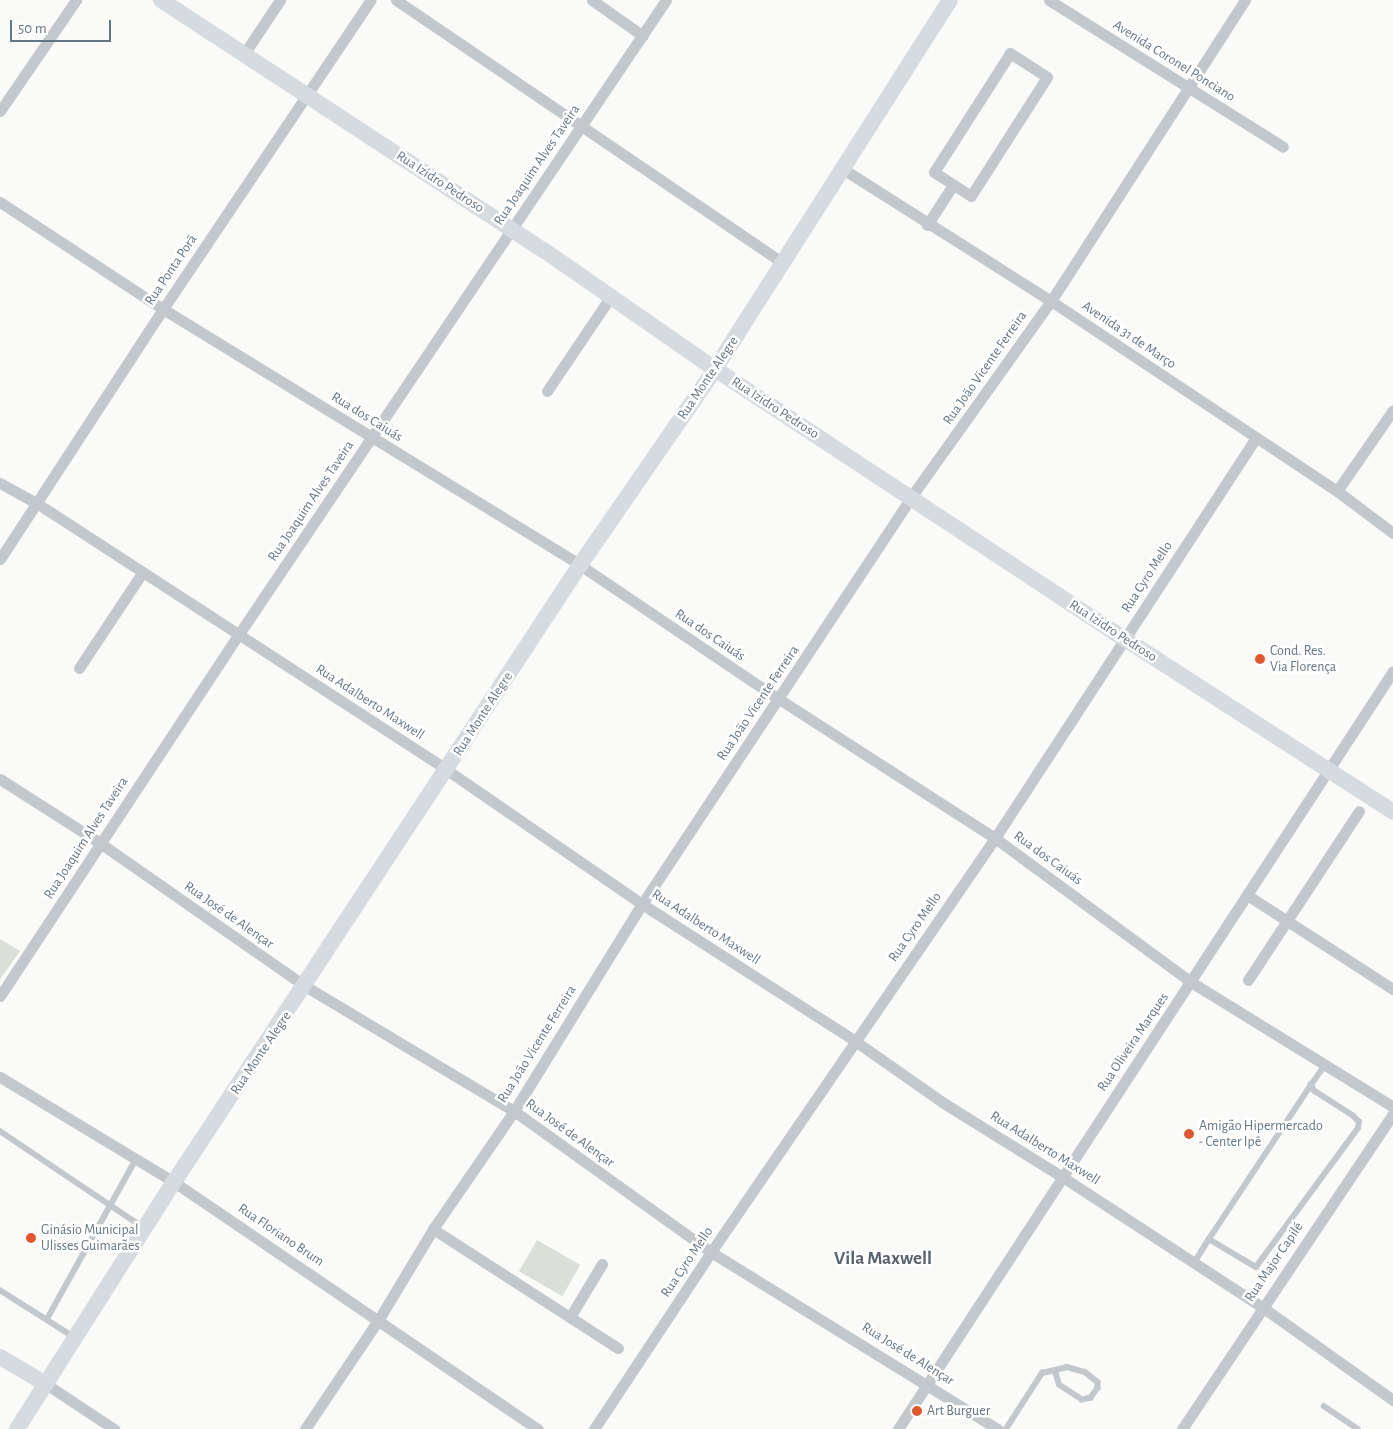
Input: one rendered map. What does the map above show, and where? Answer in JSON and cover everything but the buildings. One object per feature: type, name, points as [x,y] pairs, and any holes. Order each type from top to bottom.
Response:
[{"type":"street","points":[[0,111],[76,0]]},
{"type":"street","name":"Rua Izidro Pedroso","points":[[160,0],[511,228],[715,368],[1125,639],[1393,812]]},
{"type":"street","points":[[244,54],[280,0]]},
{"type":"street","name":"Rua Ponta Porã","points":[[0,560],[163,309],[371,0]]},
{"type":"street","points":[[396,0],[782,262]]},
{"type":"street","points":[[592,0],[643,36]]},
{"type":"street","name":"Rua Joaquim Alves Taveira","points":[[0,996],[239,634],[666,0]]},
{"type":"street","name":"Rua Monte Alegre","points":[[17,1429],[174,1182],[305,986],[580,565],[715,368],[950,0]]},
{"type":"street","name":"Avenida Coronel Ponciano","points":[[1049,0],[1283,147]]},
{"type":"street","name":"Rua João Vicente Ferreira","points":[[305,1429],[379,1319],[433,1229],[514,1111],[642,904],[911,497],[1051,301],[1245,0]]},
{"type":"street","points":[[1010,53],[1047,77],[971,196],[953,184],[934,172],[1010,53]]},
{"type":"street","name":"Avenida 31 de Março","points":[[843,169],[927,225],[1051,301],[1337,491],[1393,533]]},
{"type":"street","points":[[927,225],[953,184]]},
{"type":"street","name":"Rua dos Caiuás","points":[[0,202],[163,309],[580,565],[779,699],[995,838],[1191,982],[1393,1107]]},
{"type":"street","points":[[547,391],[611,296]]},
{"type":"street","points":[[1337,491],[1393,410]]},
{"type":"street","name":"Rua Cyro Mello","points":[[594,1429],[711,1252],[995,838],[1256,438]]},
{"type":"street","name":"Rua Adalberto Maxwell","points":[[0,483],[38,504],[239,634],[446,770],[642,904],[855,1041],[942,1102],[1062,1176],[1262,1307],[1393,1400]]},
{"type":"street","points":[[79,668],[142,573]]},
{"type":"street","name":"Rua Oliveira Marques","points":[[898,1429],[1393,671]]},
{"type":"street","name":"Rua José de Alençar","points":[[0,779],[100,843],[305,986],[514,1111],[711,1252],[928,1384],[998,1429]]},
{"type":"street","points":[[1248,980],[1359,811]]},
{"type":"street","points":[[1247,895],[1393,989]]},
{"type":"street","name":"Rua Floriano Brum","points":[[0,1077],[174,1182],[379,1319],[538,1429]]},
{"type":"street","name":"Rua Major Capilé","points":[[1182,1429],[1393,1114]]},
{"type":"street","points":[[433,1229],[618,1348]]},
{"type":"street","points":[[570,1317],[602,1264]]},
{"type":"street","points":[[0,1357],[46,1384],[114,1429]]},
{"type":"lane","points":[[1194,1263],[1325,1065]]},
{"type":"lane","points":[[1209,1239],[1256,1267],[1358,1128],[1359,1122],[1353,1116],[1314,1091],[1311,1085]]},
{"type":"lane","points":[[0,1130],[145,1228]]},
{"type":"lane","points":[[47,1320],[112,1206],[136,1158]]},
{"type":"lane","points":[[0,1290],[75,1338]]},
{"type":"lane","points":[[1006,1429],[1042,1373],[1055,1371],[1067,1366],[1085,1372],[1098,1382],[1098,1388],[1092,1398],[1082,1400],[1059,1385],[1055,1371]]},
{"type":"lane","points":[[1324,1406],[1358,1429]]},
{"type":"shaded area","points":[[0,939],[20,951],[0,979]]},
{"type":"shaded area","points":[[537,1240],[580,1265],[562,1296],[519,1271]]},
{"type":"place","name":"Cond. Res. Via Florença","points":[[1260,659]]},
{"type":"place","name":"Amigão Hipermercado - Center Ipê","points":[[1189,1134]]},
{"type":"place","name":"Ginásio Municipal Ulisses Guimarães","points":[[31,1238]]},
{"type":"place","name":"Art Burguer","points":[[917,1411]]},
{"type":"district","name":"Vila Maxwell","points":[[883,1259]]}]
